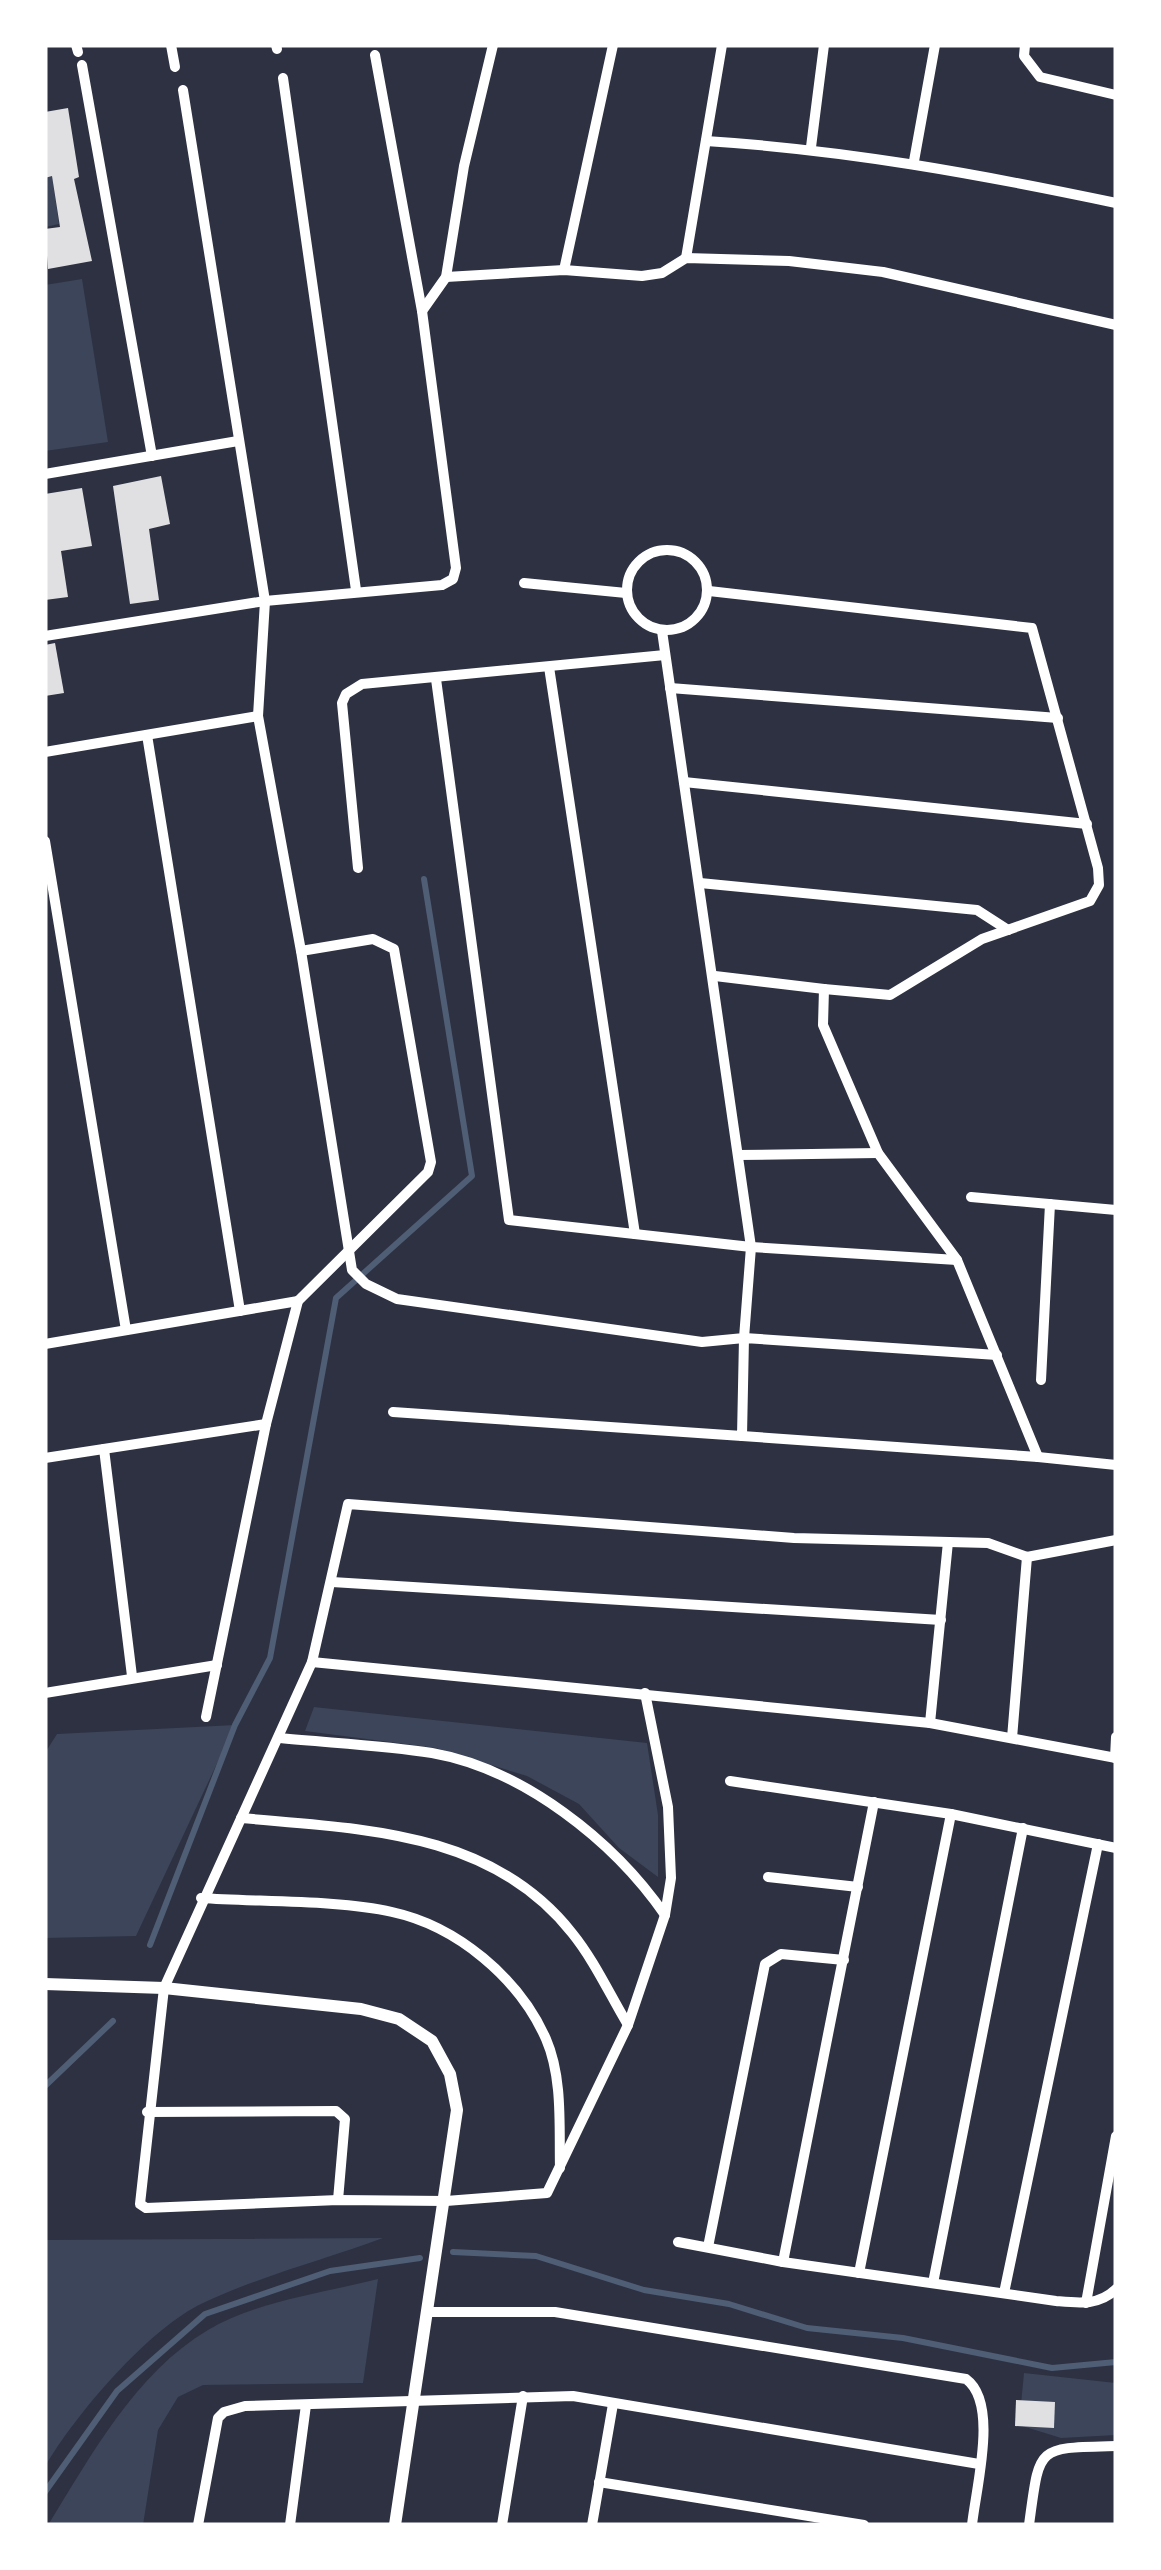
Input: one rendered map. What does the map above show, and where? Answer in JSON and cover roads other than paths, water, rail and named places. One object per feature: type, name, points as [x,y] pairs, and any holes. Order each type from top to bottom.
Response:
[{"type":"street","points":[[171,45],[175,68]]},
{"type":"street","points":[[422,311],[446,277],[464,166],[492,45]]},
{"type":"street","points":[[564,270],[613,45]]},
{"type":"street","points":[[686,258],[722,45]]},
{"type":"street","points":[[811,148],[824,45]]},
{"type":"street","points":[[914,161],[935,45]]},
{"type":"street","points":[[1025,45],[1024,56],[1040,77],[1116,94]]},
{"type":"street","points":[[45,636],[265,601],[442,584],[452,579],[456,568],[422,311],[375,55]]},
{"type":"street","points":[[82,64],[152,456]]},
{"type":"street","points":[[283,78],[356,590]]},
{"type":"street","points":[[182,90],[265,601],[258,716],[302,951],[352,1270],[397,1299],[702,1342],[744,1338],[997,1355]]},
{"type":"street","points":[[706,140],[914,161],[1116,203]]},
{"type":"street","points":[[446,277],[564,270],[642,276],[662,273],[686,258],[789,261],[883,272],[1116,325]]},
{"type":"street","points":[[45,474],[238,441]]},
{"type":"street","points":[[657,551],[676,551],[692,558],[704,573],[708,591],[702,612],[685,628],[662,631],[644,624],[632,610],[626,592],[630,574],[641,560],[657,551]]},
{"type":"street","points":[[524,584],[626,592]]},
{"type":"street","points":[[708,591],[1032,628],[1098,868],[1099,886],[1090,902],[982,939],[890,995],[714,976]]},
{"type":"street","points":[[662,631],[752,1247],[744,1338],[742,1436]]},
{"type":"street","points":[[358,868],[342,703],[346,694],[362,684],[665,655]]},
{"type":"street","points":[[549,667],[634,1234]]},
{"type":"street","points":[[436,679],[509,1220],[752,1247],[957,1260]]},
{"type":"street","points":[[670,688],[1058,718]]},
{"type":"street","points":[[45,752],[258,716]]},
{"type":"street","points":[[146,735],[240,1311]]},
{"type":"street","points":[[684,782],[1086,824]]},
{"type":"street","points":[[45,841],[126,1330]]},
{"type":"street","points":[[700,883],[976,910],[1008,930]]},
{"type":"street","points":[[206,1717],[266,1424],[298,1301],[428,1172],[431,1151],[394,949],[374,939],[302,951]]},
{"type":"street","points":[[824,989],[823,1025],[878,1153],[957,1260],[1038,1457]]},
{"type":"street","points":[[738,1154],[878,1153]]},
{"type":"street","points":[[971,1196],[1116,1210]]},
{"type":"street","points":[[1041,1380],[1050,1204]]},
{"type":"street","points":[[45,1344],[298,1301]]},
{"type":"street","points":[[393,1412],[1116,1465]]},
{"type":"street","points":[[45,1458],[266,1424]]},
{"type":"street","points":[[104,1449],[132,1676]]},
{"type":"street","points":[[645,1693],[668,1808],[670,1878],[665,1915],[628,2025],[547,2193],[538,2197],[446,2202],[338,2200],[146,2208],[138,2194],[164,1988],[201,1898],[280,1738],[312,1662],[348,1504],[794,1538],[988,1542],[1028,1557],[1116,1540]]},
{"type":"street","points":[[930,1724],[948,1542]]},
{"type":"street","points":[[1012,1738],[1028,1557]]},
{"type":"street","points":[[332,1582],[941,1620]]},
{"type":"street","points":[[312,1662],[930,1724],[1115,1758],[1116,1737]]},
{"type":"street","points":[[45,1693],[217,1665]]},
{"type":"street","points":[[280,1738],[435,1754],[487,1771],[544,1800],[610,1849],[644,1883],[665,1915]]},
{"type":"street","points":[[730,1782],[951,1814],[1116,1848]]},
{"type":"street","points":[[783,2262],[874,1802]]},
{"type":"street","points":[[859,2273],[951,1814]]},
{"type":"street","points":[[241,1818],[395,1832],[490,1865],[524,1886],[573,1934],[628,2025]]},
{"type":"street","points":[[934,2284],[1023,1828]]},
{"type":"street","points":[[1004,2293],[1098,1844]]},
{"type":"street","points":[[768,1877],[858,1888]]},
{"type":"street","points":[[201,1898],[390,1911],[450,1931],[500,1975],[547,2041],[559,2099],[560,2172]]},
{"type":"street","points":[[708,2248],[765,1964],[782,1954],[844,1960]]},
{"type":"street","points":[[45,1984],[164,1988],[360,2010],[399,2019],[432,2041],[450,2074],[457,2110],[430,2312],[395,2525]]},
{"type":"street","points":[[147,2112],[336,2111],[345,2119],[338,2200]]},
{"type":"street","points":[[1086,2303],[1116,2136]]},
{"type":"street","points":[[678,2242],[783,2262],[1086,2303],[1107,2298],[1116,2289]]},
{"type":"street","points":[[430,2312],[555,2312],[966,2379],[978,2388],[983,2399],[972,2525]]},
{"type":"street","points":[[502,2525],[523,2396]]},
{"type":"street","points":[[198,2525],[214,2429],[224,2412],[245,2406],[415,2404],[573,2396],[979,2464]]},
{"type":"street","points":[[592,2525],[613,2404]]},
{"type":"street","points":[[290,2525],[306,2405]]},
{"type":"street","points":[[1029,2525],[1037,2468],[1044,2454],[1058,2448],[1116,2446]]},
{"type":"street","points":[[599,2482],[864,2525]]},
{"type":"waterway","points":[[150,1945],[235,1725],[270,1658],[336,1298],[472,1176],[424,879]]},
{"type":"waterway","points":[[45,2086],[113,2021]]},
{"type":"waterway","points":[[453,2252],[536,2256],[644,2290],[729,2304],[807,2328],[903,2338],[1052,2368],[1116,2362]]},
{"type":"waterway","points":[[45,2492],[117,2391],[205,2314],[330,2271],[420,2258]]}]
